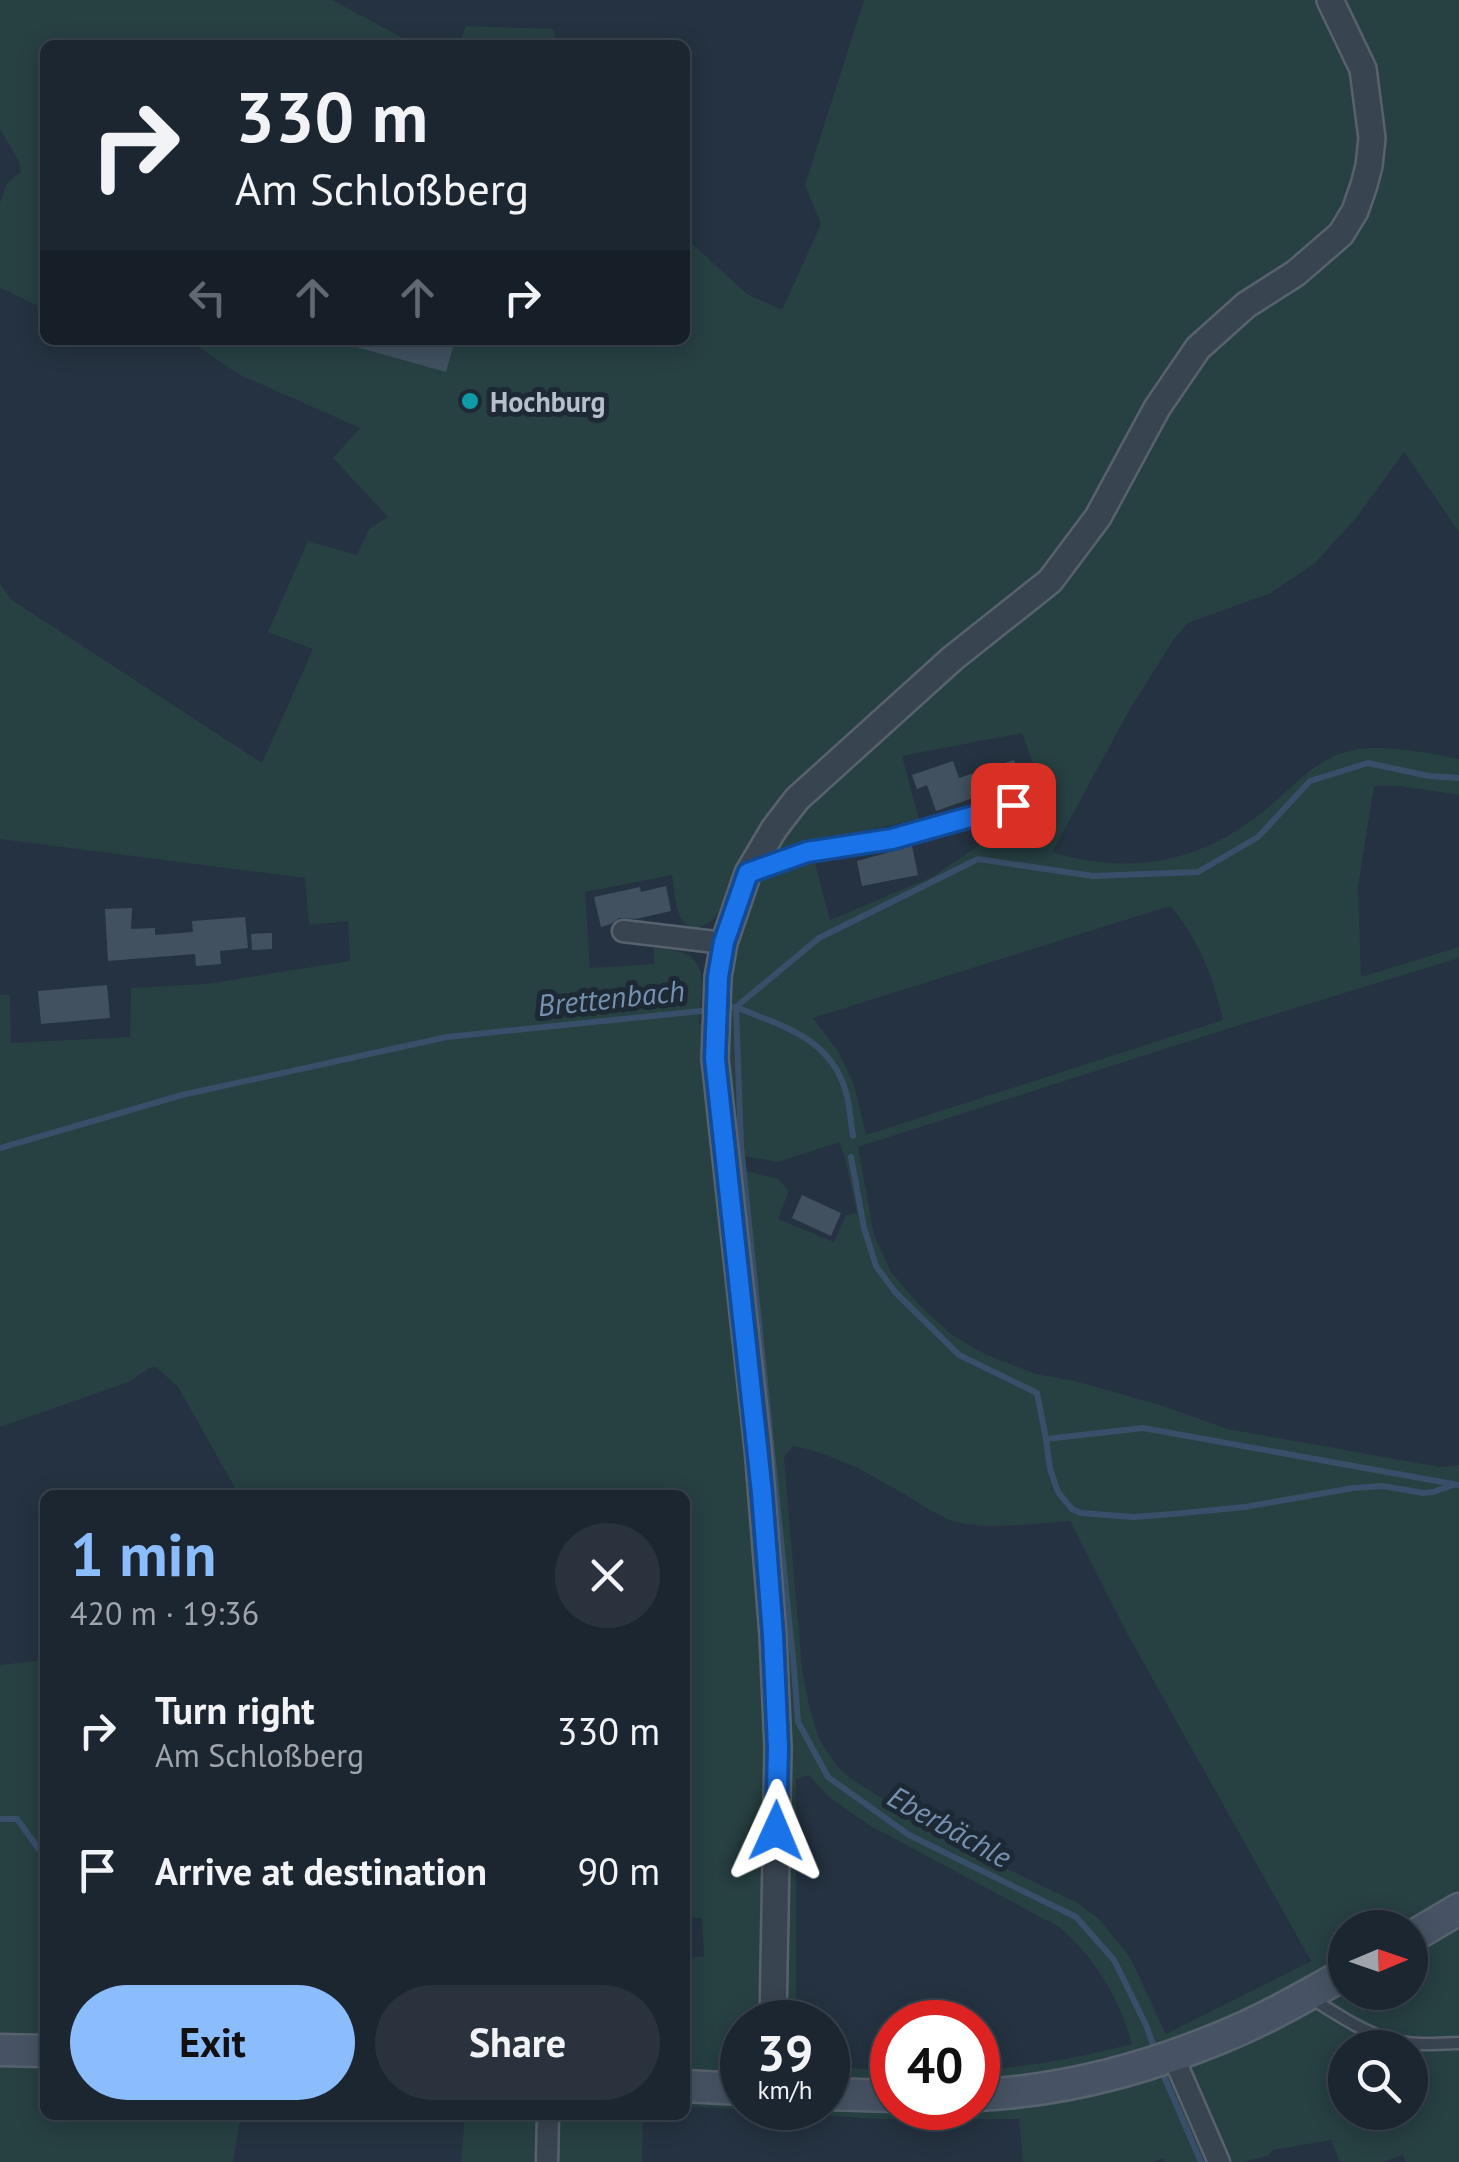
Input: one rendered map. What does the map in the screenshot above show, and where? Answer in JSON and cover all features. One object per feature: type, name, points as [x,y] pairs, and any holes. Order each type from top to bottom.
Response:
[{"type":"main road","points":[[1428,1927],[1459,1909]]},
{"type":"main road","points":[[1000,2092],[1061,2085],[1163,2060],[1226,2036],[1328,1983]]},
{"type":"main road","points":[[0,2050],[40,2051]]},
{"type":"main road","points":[[690,2086],[720,2088]]},
{"type":"street","points":[[773,2000],[778,1748],[773,1635],[762,1493],[715,1059],[718,977],[724,942],[748,873],[774,828],[797,799],[926,683],[1050,582],[1098,517],[1157,408],[1198,348],[1246,305],[1296,273],[1341,234],[1355,212],[1364,185],[1372,138],[1363,69],[1330,0]]},
{"type":"street","points":[[622,931],[724,942]]},
{"type":"street","points":[[1163,2060],[1219,2162]]},
{"type":"street","points":[[547,2162],[548,2120]]},
{"type":"lane","points":[[748,873],[807,852],[892,839],[1013,805]]},
{"type":"lane","points":[[1307,1995],[1390,2040],[1459,2043]]},
{"type":"green space","points":[[0,0],[332,0],[407,40],[40,40],[40,307],[0,288],[0,203],[7,183],[21,172],[19,161],[0,129]]},
{"type":"green space","points":[[864,0],[1459,0],[1459,532],[1404,452],[1357,517],[1315,563],[1271,593],[1188,623],[1130,709],[1052,852],[1112,863],[1169,859],[1222,839],[1309,772],[1340,754],[1365,748],[1392,749],[1459,759],[1459,795],[1374,786],[1358,887],[1361,977],[1459,947],[1459,958],[858,1147],[874,1235],[891,1272],[952,1335],[987,1355],[1036,1374],[1157,1404],[1228,1429],[1440,1467],[1459,1465],[1459,2162],[1406,2162],[1402,2155],[1383,2162],[1340,2162],[1331,2140],[1273,2150],[1268,2156],[1243,2162],[1164,2162],[1162,2158],[1155,2162],[1023,2162],[1019,2119],[1000,2119],[1000,2068],[1055,2061],[1132,2044],[1104,1980],[1059,1927],[869,1825],[829,1797],[809,1775],[796,1779],[796,2000],[720,2000],[720,2108],[690,2106],[690,1957],[704,1957],[702,1918],[690,1917],[690,1490],[236,1490],[178,1387],[156,1367],[129,1382],[0,1427],[0,994],[10,995],[11,1043],[130,1037],[131,988],[206,984],[350,961],[348,921],[309,925],[305,878],[0,839],[0,584],[12,600],[262,763],[313,649],[268,632],[308,541],[357,555],[369,529],[388,517],[333,458],[360,428],[238,374],[196,345],[690,345],[690,242],[747,294],[782,310],[821,224],[805,185]],"holes":[[[1022,733],[1046,800],[932,877],[830,920],[814,859],[777,868],[757,880],[732,960],[728,1026],[699,1024],[700,969],[686,954],[654,948],[654,964],[590,968],[585,892],[672,875],[680,917],[691,927],[699,927],[718,913],[749,844],[775,851],[919,819],[902,756]],[[1170,906],[1204,959],[1223,1020],[866,1135],[854,1085],[838,1051],[813,1018]],[[839,1142],[857,1213],[846,1215],[834,1242],[778,1219],[789,1191],[778,1179],[739,1169],[738,1155],[778,1162]],[[793,1446],[848,1464],[937,1514],[961,1523],[1000,1526],[1070,1521],[1129,1637],[1311,1961],[1166,2034],[1130,1957],[1099,1919],[1076,1902],[945,1839],[838,1767],[818,1736],[802,1669],[784,1458]],[[1159,2043],[1170,2076],[1157,2080],[1146,2047]]]},
{"type":"green space","points":[[466,26],[553,29],[556,40],[460,40]]},
{"type":"green space","points":[[40,1661],[40,2120],[240,2120],[233,2162],[0,2162],[0,1665]]},
{"type":"green space","points":[[850,2068],[870,2069],[870,2118],[850,2117]]},
{"type":"green space","points":[[465,2120],[542,2120],[543,2162],[461,2162]]},
{"type":"green space","points":[[554,2120],[643,2120],[642,2162],[553,2162]]},
{"type":"building","points":[[349,345],[454,345],[446,372]]},
{"type":"building","points":[[1014,760],[1024,789],[995,799],[993,791],[936,811],[927,785],[917,789],[912,775],[953,761],[959,778]]},
{"type":"building","points":[[912,846],[918,875],[862,886],[857,861]]},
{"type":"building","points":[[666,886],[671,911],[636,919],[619,918],[601,927],[594,897]]},
{"type":"building","points":[[132,908],[131,929],[155,928],[155,935],[193,932],[192,921],[245,917],[248,948],[220,951],[221,964],[196,966],[195,954],[108,961],[105,909]]},
{"type":"building","points":[[272,933],[272,949],[252,950],[251,934]]},
{"type":"building","points":[[107,985],[110,1018],[41,1024],[38,991]]},
{"type":"building","points":[[802,1195],[841,1213],[831,1236],[792,1218]]},
{"type":"waterway","name":"Brettenbach","points":[[723,1008],[736,1007],[819,938],[978,859],[1093,876],[1198,872],[1258,837],[1310,781],[1368,763],[1459,778]]},
{"type":"waterway","name":"Eberbächle","points":[[853,1136],[845,1089],[828,1057],[801,1036],[736,1007],[741,1145],[798,1722],[828,1777],[909,1835],[1076,1917],[1114,1960],[1155,2050]]},
{"type":"waterway","name":"Brettenbach","points":[[0,1148],[182,1095],[447,1037],[711,1010]]},
{"type":"waterway","points":[[851,1157],[864,1228],[876,1266],[895,1292],[959,1355],[1037,1393],[1046,1439],[1143,1428],[1459,1485]]},
{"type":"waterway","points":[[1046,1439],[1058,1492],[1072,1509],[1081,1513],[1133,1517],[1173,1514],[1245,1507],[1353,1488],[1383,1486],[1423,1493],[1453,1485]]},
{"type":"waterway","points":[[0,1819],[17,1819],[40,1849]]},
{"type":"waterway","name":"Eberbächle","points":[[1160,2067],[1201,2162]]},
{"type":"place","name":"Hochburg","points":[[470,401]]},
{"type":"route","points":[[776,1831],[778,1748],[762,1493],[715,1059],[718,977],[724,942],[748,873],[807,852],[892,839],[1013,805]]}]
